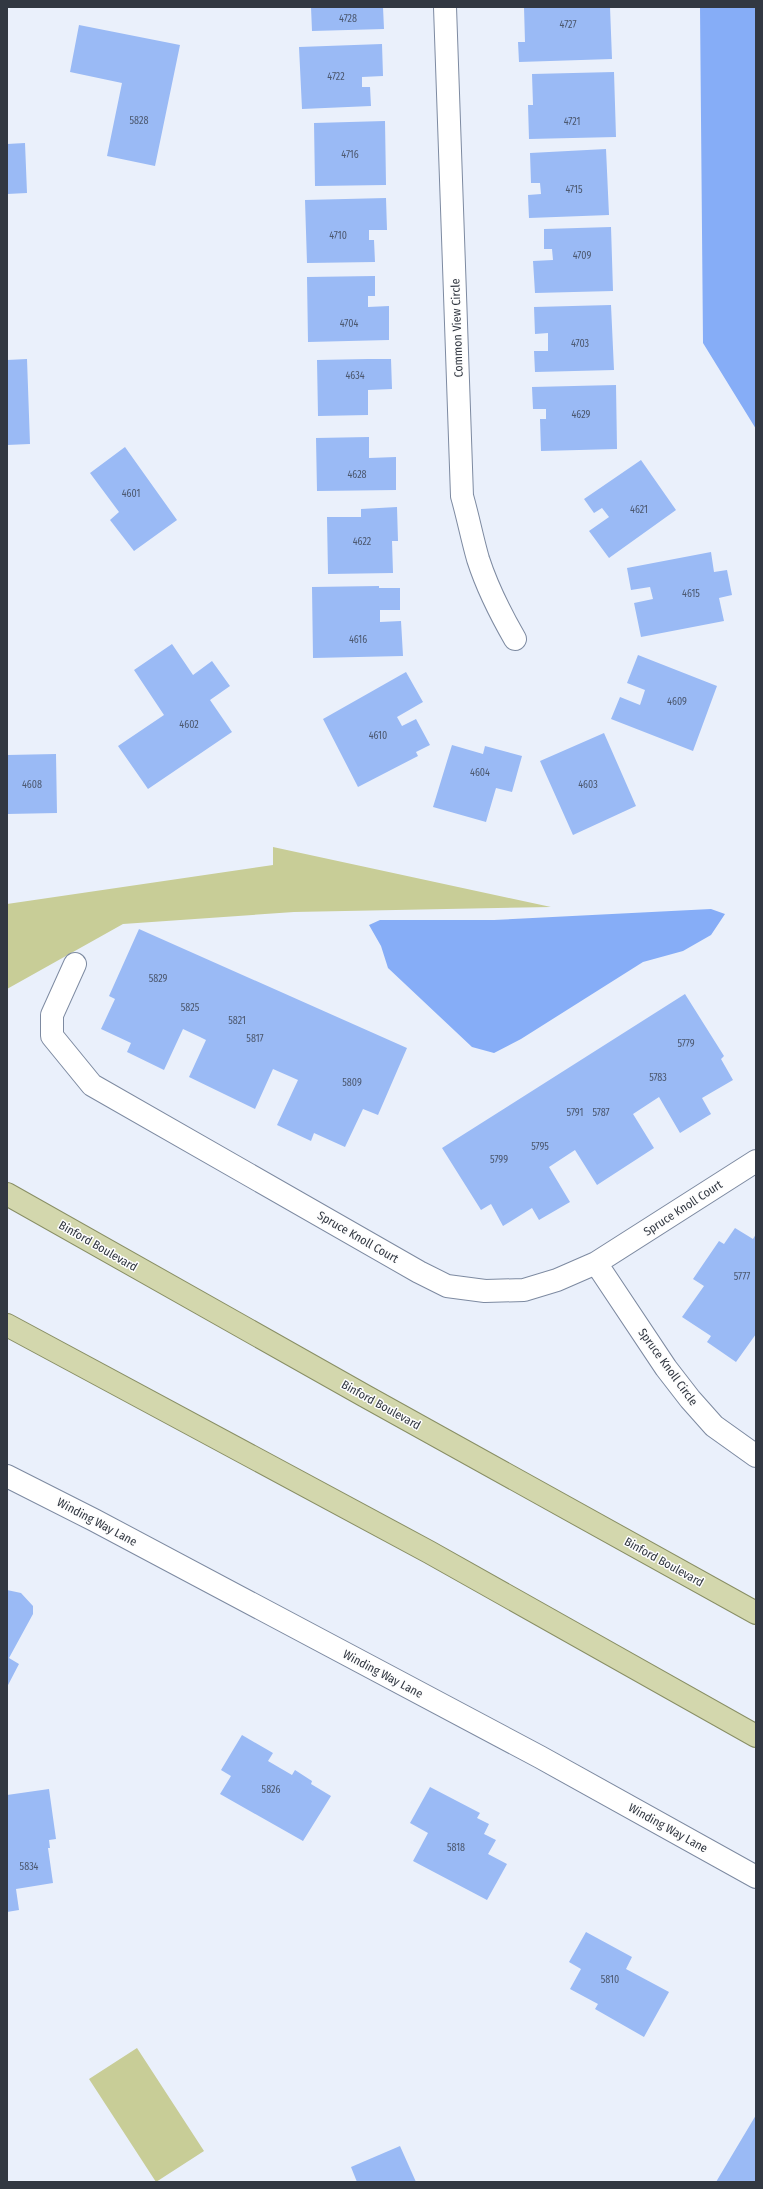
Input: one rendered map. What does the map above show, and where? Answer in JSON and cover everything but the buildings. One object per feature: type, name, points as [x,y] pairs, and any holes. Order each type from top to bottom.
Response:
[{"type":"main road","name":"Binford Boulevard","points":[[7,1194],[358,1392],[756,1613]]},
{"type":"main road","points":[[7,1325],[429,1552],[756,1736]]},
{"type":"street","name":"Common View Circle","points":[[445,7],[462,496],[478,560],[496,606],[515,639]]},
{"type":"street","name":"Spruce Knoll Court","points":[[75,964],[52,1015],[52,1036],[92,1085],[419,1272],[448,1286],[485,1292],[524,1290],[557,1280],[596,1263],[756,1161]]},
{"type":"street","name":"Spruce Knoll Circle","points":[[596,1263],[666,1368],[690,1399],[714,1426],[756,1456]]},
{"type":"street","name":"Winding Way Lane","points":[[7,1476],[94,1520],[540,1757],[756,1877]]},
{"type":"green space","points":[[273,847],[551,907],[294,912],[123,924],[7,989],[7,904],[273,865]]},
{"type":"green space","points":[[137,2048],[204,2151],[156,2182],[89,2079]]},
{"type":"water","points":[[700,7],[756,7],[756,429],[703,343]]},
{"type":"water","points":[[711,909],[725,914],[711,935],[683,951],[643,962],[521,1039],[494,1053],[472,1047],[388,968],[381,946],[369,925],[380,920],[494,920]]}]
